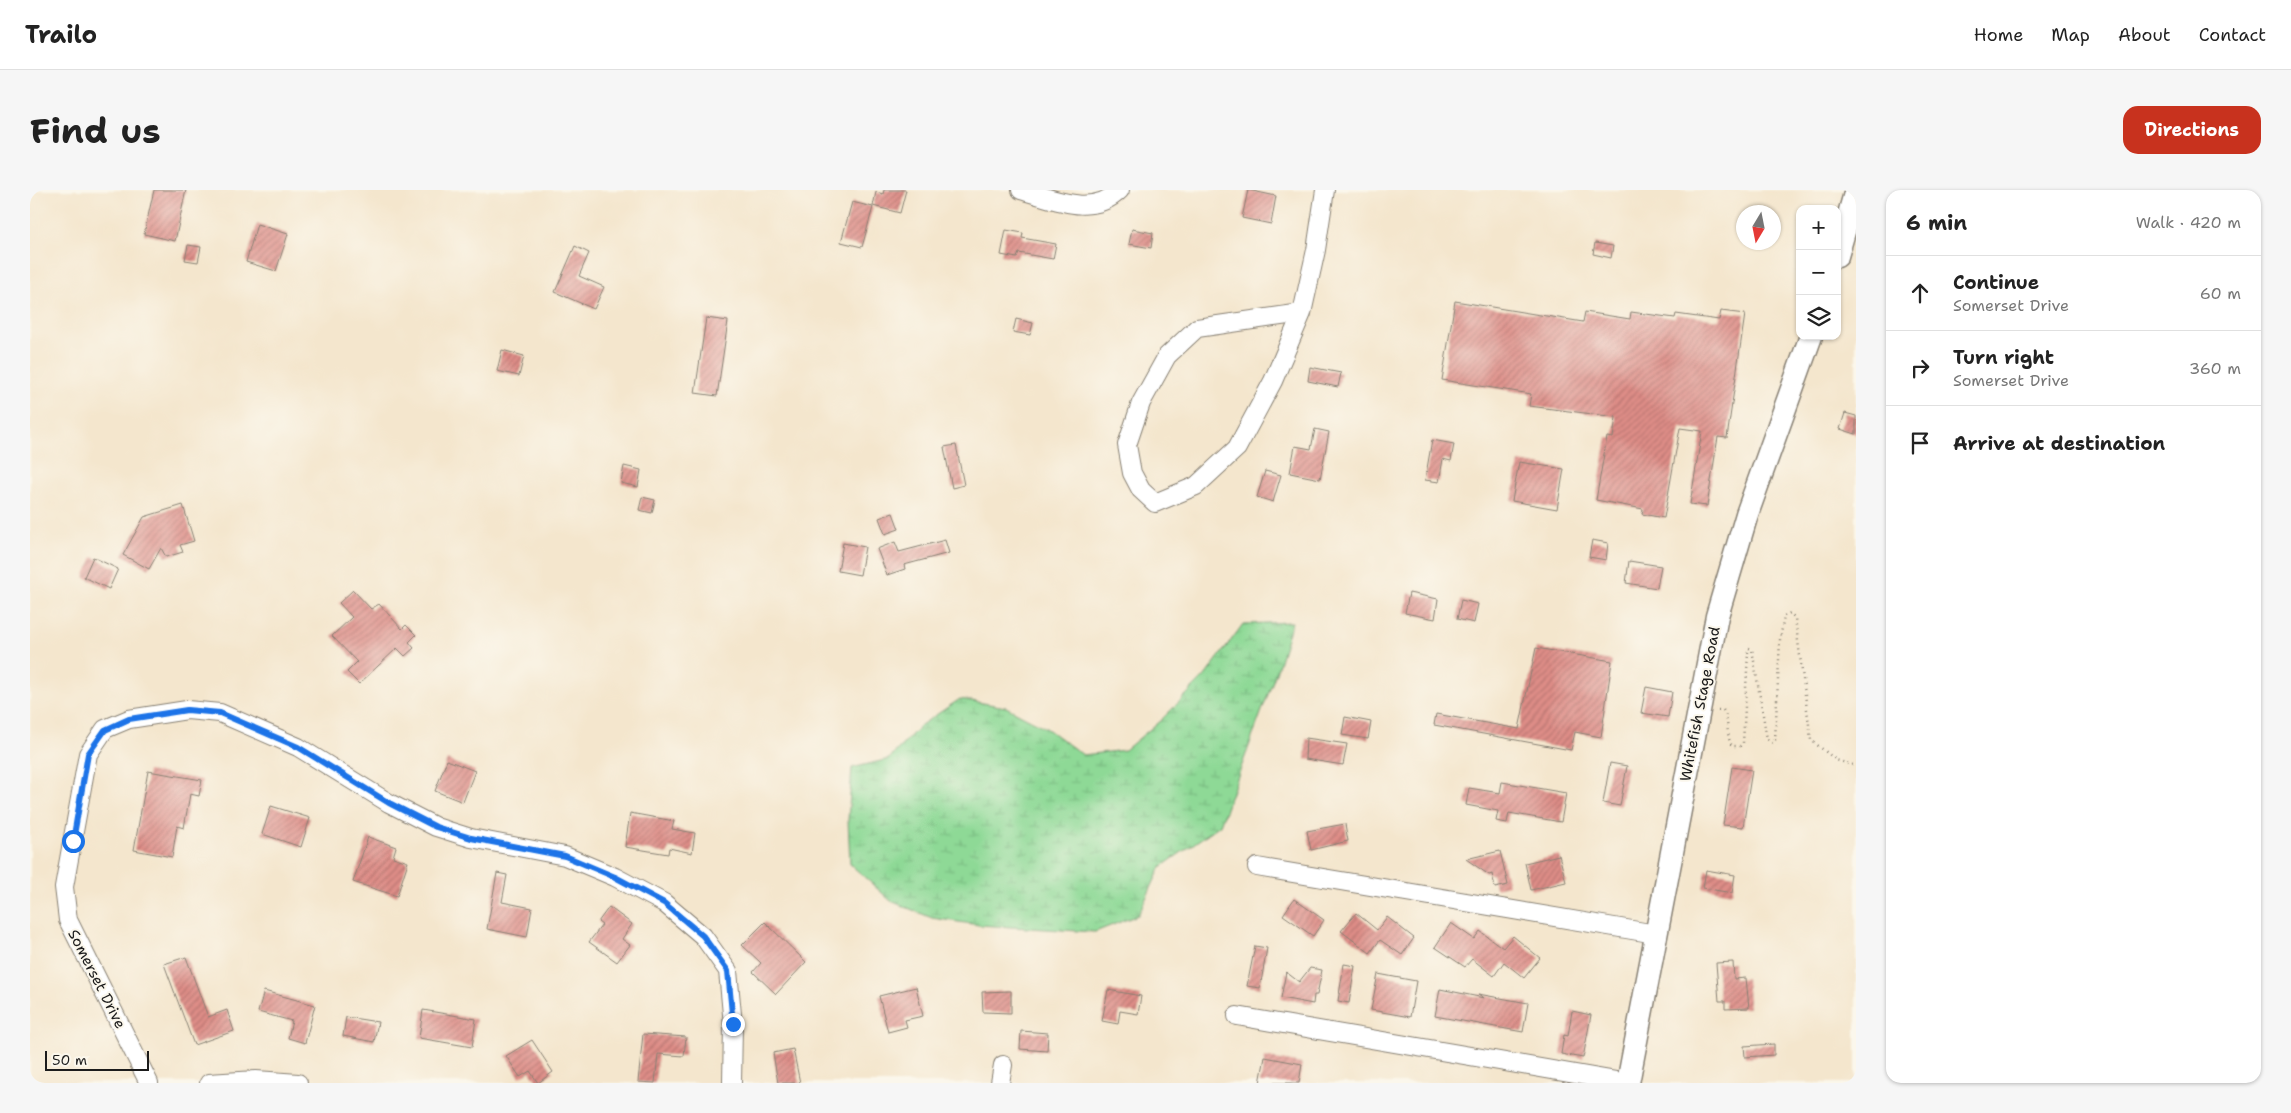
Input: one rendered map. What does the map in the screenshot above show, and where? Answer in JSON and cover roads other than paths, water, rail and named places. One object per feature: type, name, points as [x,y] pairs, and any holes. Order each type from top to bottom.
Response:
[{"type":"main road","points":[[1839,250],[1856,190]]},
{"type":"main road","name":"Whitefish Stage Road","points":[[1628,1083],[1710,651],[1724,590],[1747,514],[1809,340]]},
{"type":"street","points":[[1021,190],[1086,206],[1099,204],[1112,198],[1120,190]]},
{"type":"street","points":[[1302,312],[1197,328],[1167,356],[1141,403],[1127,445],[1132,473],[1141,490],[1155,503],[1196,486],[1237,448],[1273,381],[1302,312],[1316,250],[1325,190]]},
{"type":"street","name":"Somerset Drive","points":[[149,1083],[68,920],[64,887],[88,754],[105,730],[129,719],[187,710],[220,713],[298,747],[389,803],[436,827],[471,838],[565,856],[615,877],[664,903],[703,936],[728,971],[733,1024],[732,1083]]},
{"type":"street","points":[[1257,867],[1656,934]]},
{"type":"street","points":[[1238,1016],[1628,1083]]},
{"type":"street","points":[[1000,1083],[1003,1065]]},
{"type":"street","points":[[209,1083],[256,1080],[298,1083]]}]
